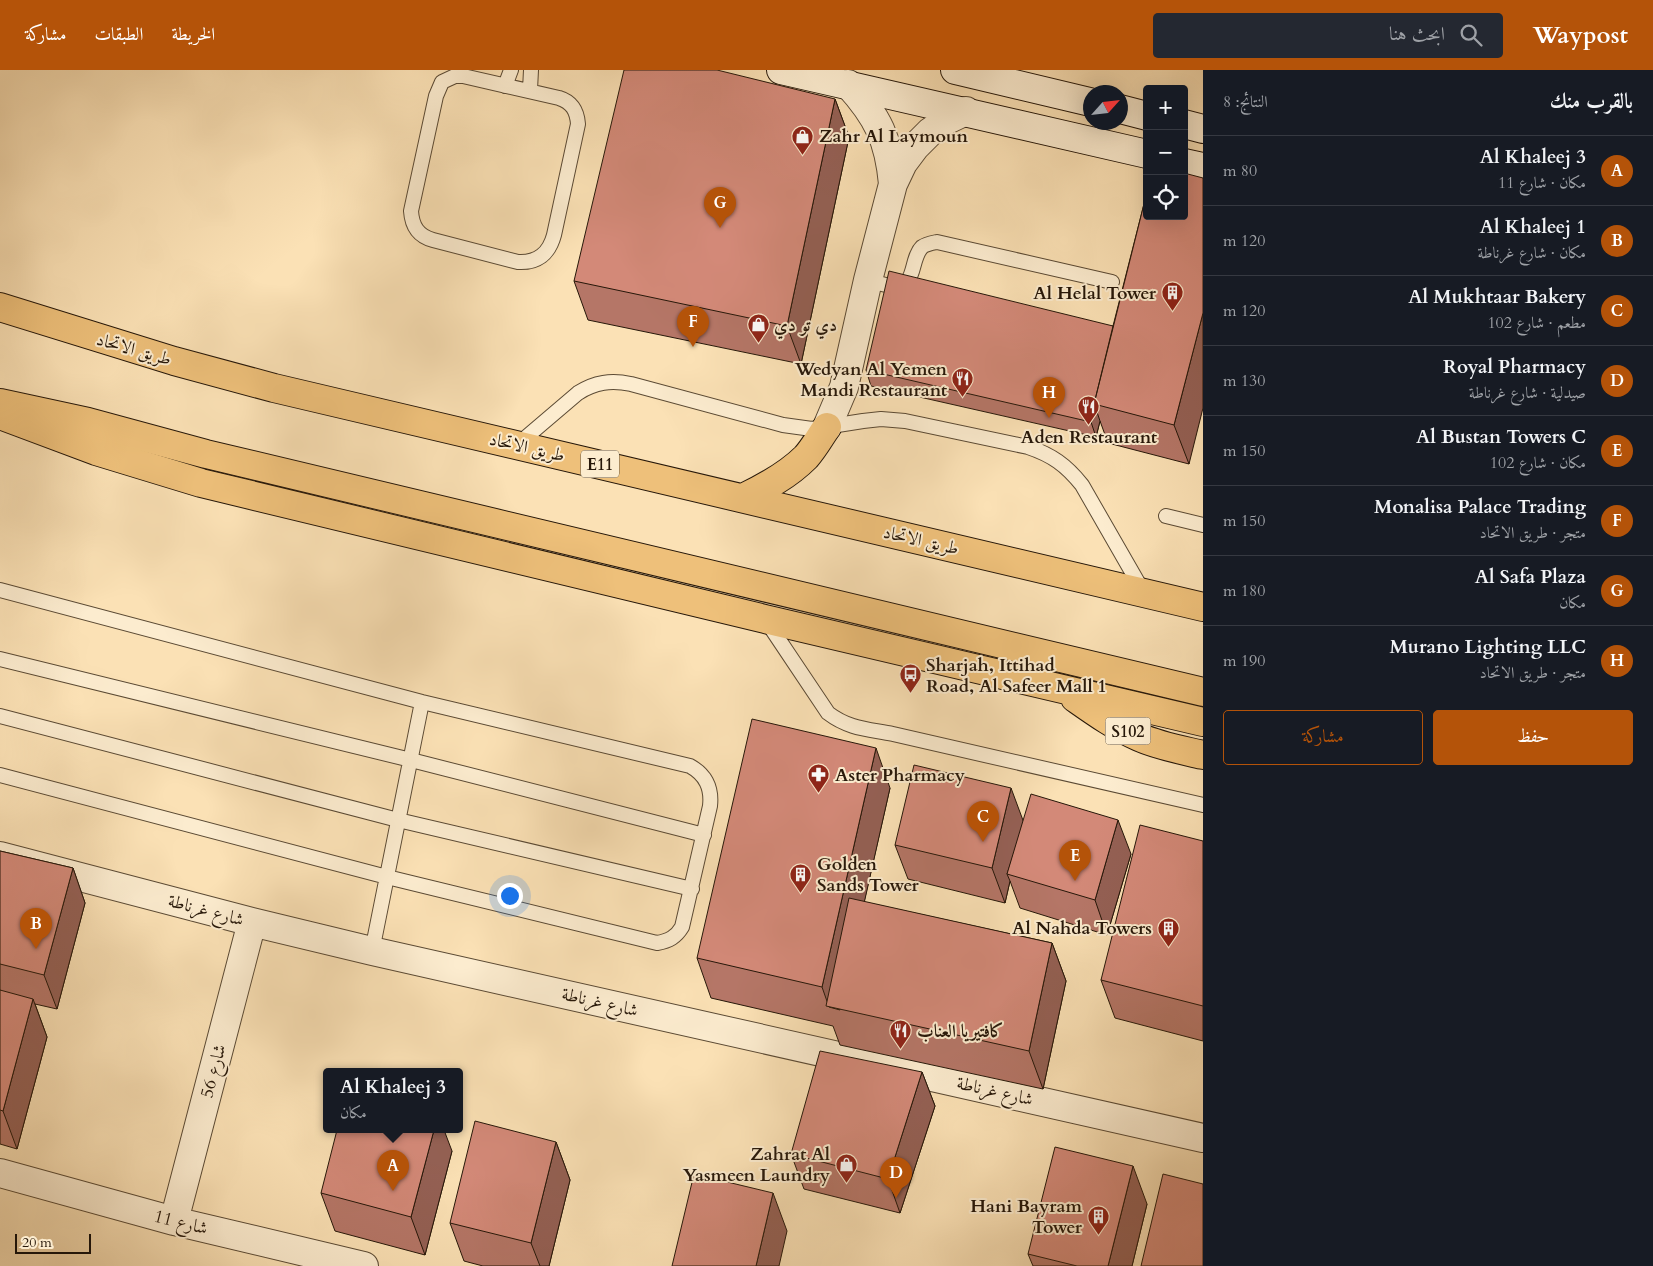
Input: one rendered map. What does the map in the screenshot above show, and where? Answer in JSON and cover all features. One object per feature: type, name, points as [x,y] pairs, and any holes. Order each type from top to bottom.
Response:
[{"type":"main road","name":"طريق الاتحاد","points":[[0,307],[83,334],[238,378],[375,413],[1203,607]]},
{"type":"main road","points":[[0,403],[88,422],[235,461],[1203,692]]},
{"type":"main road","points":[[0,415],[96,452],[201,483],[1203,722]]},
{"type":"main road","points":[[743,498],[789,472],[808,455],[827,427]]},
{"type":"main road","name":"S102","points":[[1061,689],[1106,719],[1139,737],[1154,743],[1203,755]]},
{"type":"street","points":[[781,70],[1143,153]]},
{"type":"street","points":[[955,70],[1083,100]]},
{"type":"street","points":[[848,84],[867,106],[885,138],[891,160],[893,184]]},
{"type":"street","points":[[827,427],[844,387],[868,280],[893,184],[903,163],[915,146],[941,124],[966,111]]},
{"type":"street","points":[[1128,111],[1143,115]]},
{"type":"street","points":[[1188,125],[1203,129]]},
{"type":"street","points":[[1188,164],[1203,167]]},
{"type":"street","name":"شارع غرناطة","points":[[0,856],[252,922],[372,951],[1203,1138]]},
{"type":"street","name":"شارع 56","points":[[174,1221],[252,922]]},
{"type":"street","name":"شارع 11","points":[[0,1172],[174,1221],[364,1266]]},
{"type":"lane","points":[[505,86],[511,70]]},
{"type":"lane","points":[[530,90],[531,70]]},
{"type":"lane","points":[[455,76],[463,76],[505,86],[530,90],[566,100],[576,110],[578,124],[551,246],[546,254],[528,263],[425,238],[419,233],[411,219],[411,211],[436,96],[442,82],[455,76]]},
{"type":"lane","points":[[868,280],[889,286],[898,286],[905,283],[910,278],[923,247],[937,242],[1112,282]]},
{"type":"lane","points":[[516,445],[578,393],[598,383],[609,382],[631,384],[769,423],[812,429],[881,419],[905,421],[1028,447],[1044,452],[1058,461],[1072,472],[1082,484],[1145,593]]},
{"type":"lane","points":[[1166,516],[1203,525]]},
{"type":"lane","points":[[0,590],[422,702],[690,766],[698,771],[710,787],[711,797],[682,927],[672,939],[657,943],[387,877],[0,775]]},
{"type":"lane","points":[[765,619],[828,713],[839,721],[851,726],[1203,805]]},
{"type":"lane","points":[[0,659],[411,760],[704,835]]},
{"type":"lane","points":[[372,951],[422,702]]},
{"type":"lane","points":[[0,716],[398,820],[692,889]]},
{"type":"building","points":[[624,70],[717,70],[835,99],[787,326],[574,281]]},
{"type":"building","name":"Al Helal Tower","points":[[1188,174],[1203,178],[1203,313],[1174,425],[1094,404],[1143,208],[1143,220],[1188,220]]},
{"type":"building","points":[[889,271],[1113,326],[1091,422],[866,370]]},
{"type":"building","name":"Golden Sands Tower","points":[[752,719],[876,748],[822,987],[697,958]]},
{"type":"building","points":[[914,765],[1011,788],[992,868],[895,845]]},
{"type":"building","points":[[1031,794],[1118,820],[1095,900],[1007,874]]},
{"type":"building","name":"Al Nahda Towers","points":[[1140,825],[1203,841],[1203,1006],[1101,980]]},
{"type":"building","points":[[0,851],[73,868],[44,975],[0,964]]},
{"type":"building","points":[[849,898],[1052,943],[1029,1051],[826,1006]]},
{"type":"building","points":[[0,990],[33,999],[3,1111],[0,1110]]},
{"type":"building","points":[[820,1051],[922,1072],[888,1179],[791,1154]]},
{"type":"building","points":[[475,1121],[556,1142],[531,1243],[450,1223]]},
{"type":"building","points":[[336,1133],[433,1133],[411,1217],[321,1193]]},
{"type":"building","points":[[1055,1147],[1133,1166],[1108,1266],[1077,1266],[1028,1254]]},
{"type":"building","points":[[694,1174],[773,1193],[756,1266],[672,1266]]},
{"type":"building","points":[[1163,1174],[1203,1184],[1203,1266],[1141,1266]]},
{"type":"place","name":"Zahr Al Laymoun","points":[[803,155]]},
{"type":"place","name":"Al Safa Plaza","points":[[720,228]]},
{"type":"place","name":"Al Helal Tower","points":[[1172,312]]},
{"type":"place","name":"دي تو دي","points":[[758,344]]},
{"type":"place","name":"Monalisa Palace Trading","points":[[693,347]]},
{"type":"place","name":"Wedyan Al Yemen Mandi Restaurant","points":[[963,398]]},
{"type":"place","name":"Murano Lighting LLC","points":[[1049,418]]},
{"type":"place","name":"Aden Restaurant","points":[[1089,426]]},
{"type":"place","name":"Sharjah, Ittihad Road, Al Safeer Mall 1","points":[[910,694]]},
{"type":"place","name":"Aster Pharmacy","points":[[819,794]]},
{"type":"place","name":"Al Mukhtaar Bakery","points":[[983,842]]},
{"type":"place","name":"Al Bustan Towers C","points":[[1075,881]]},
{"type":"place","name":"Golden Sands Tower","points":[[801,893]]},
{"type":"place","name":"Al Nahda Towers","points":[[1168,947]]},
{"type":"place","name":"Al Khaleej 1","points":[[36,949]]},
{"type":"place","name":"كافتيريا العناب","points":[[901,1050]]},
{"type":"place","name":"Zahrat Al Yasmeen Laundry","points":[[846,1183]]},
{"type":"place","name":"Al Khaleej 3","points":[[393,1191]]},
{"type":"place","name":"Royal Pharmacy","points":[[896,1198]]},
{"type":"place","name":"Hani Bayram Tower","points":[[1098,1235]]}]
